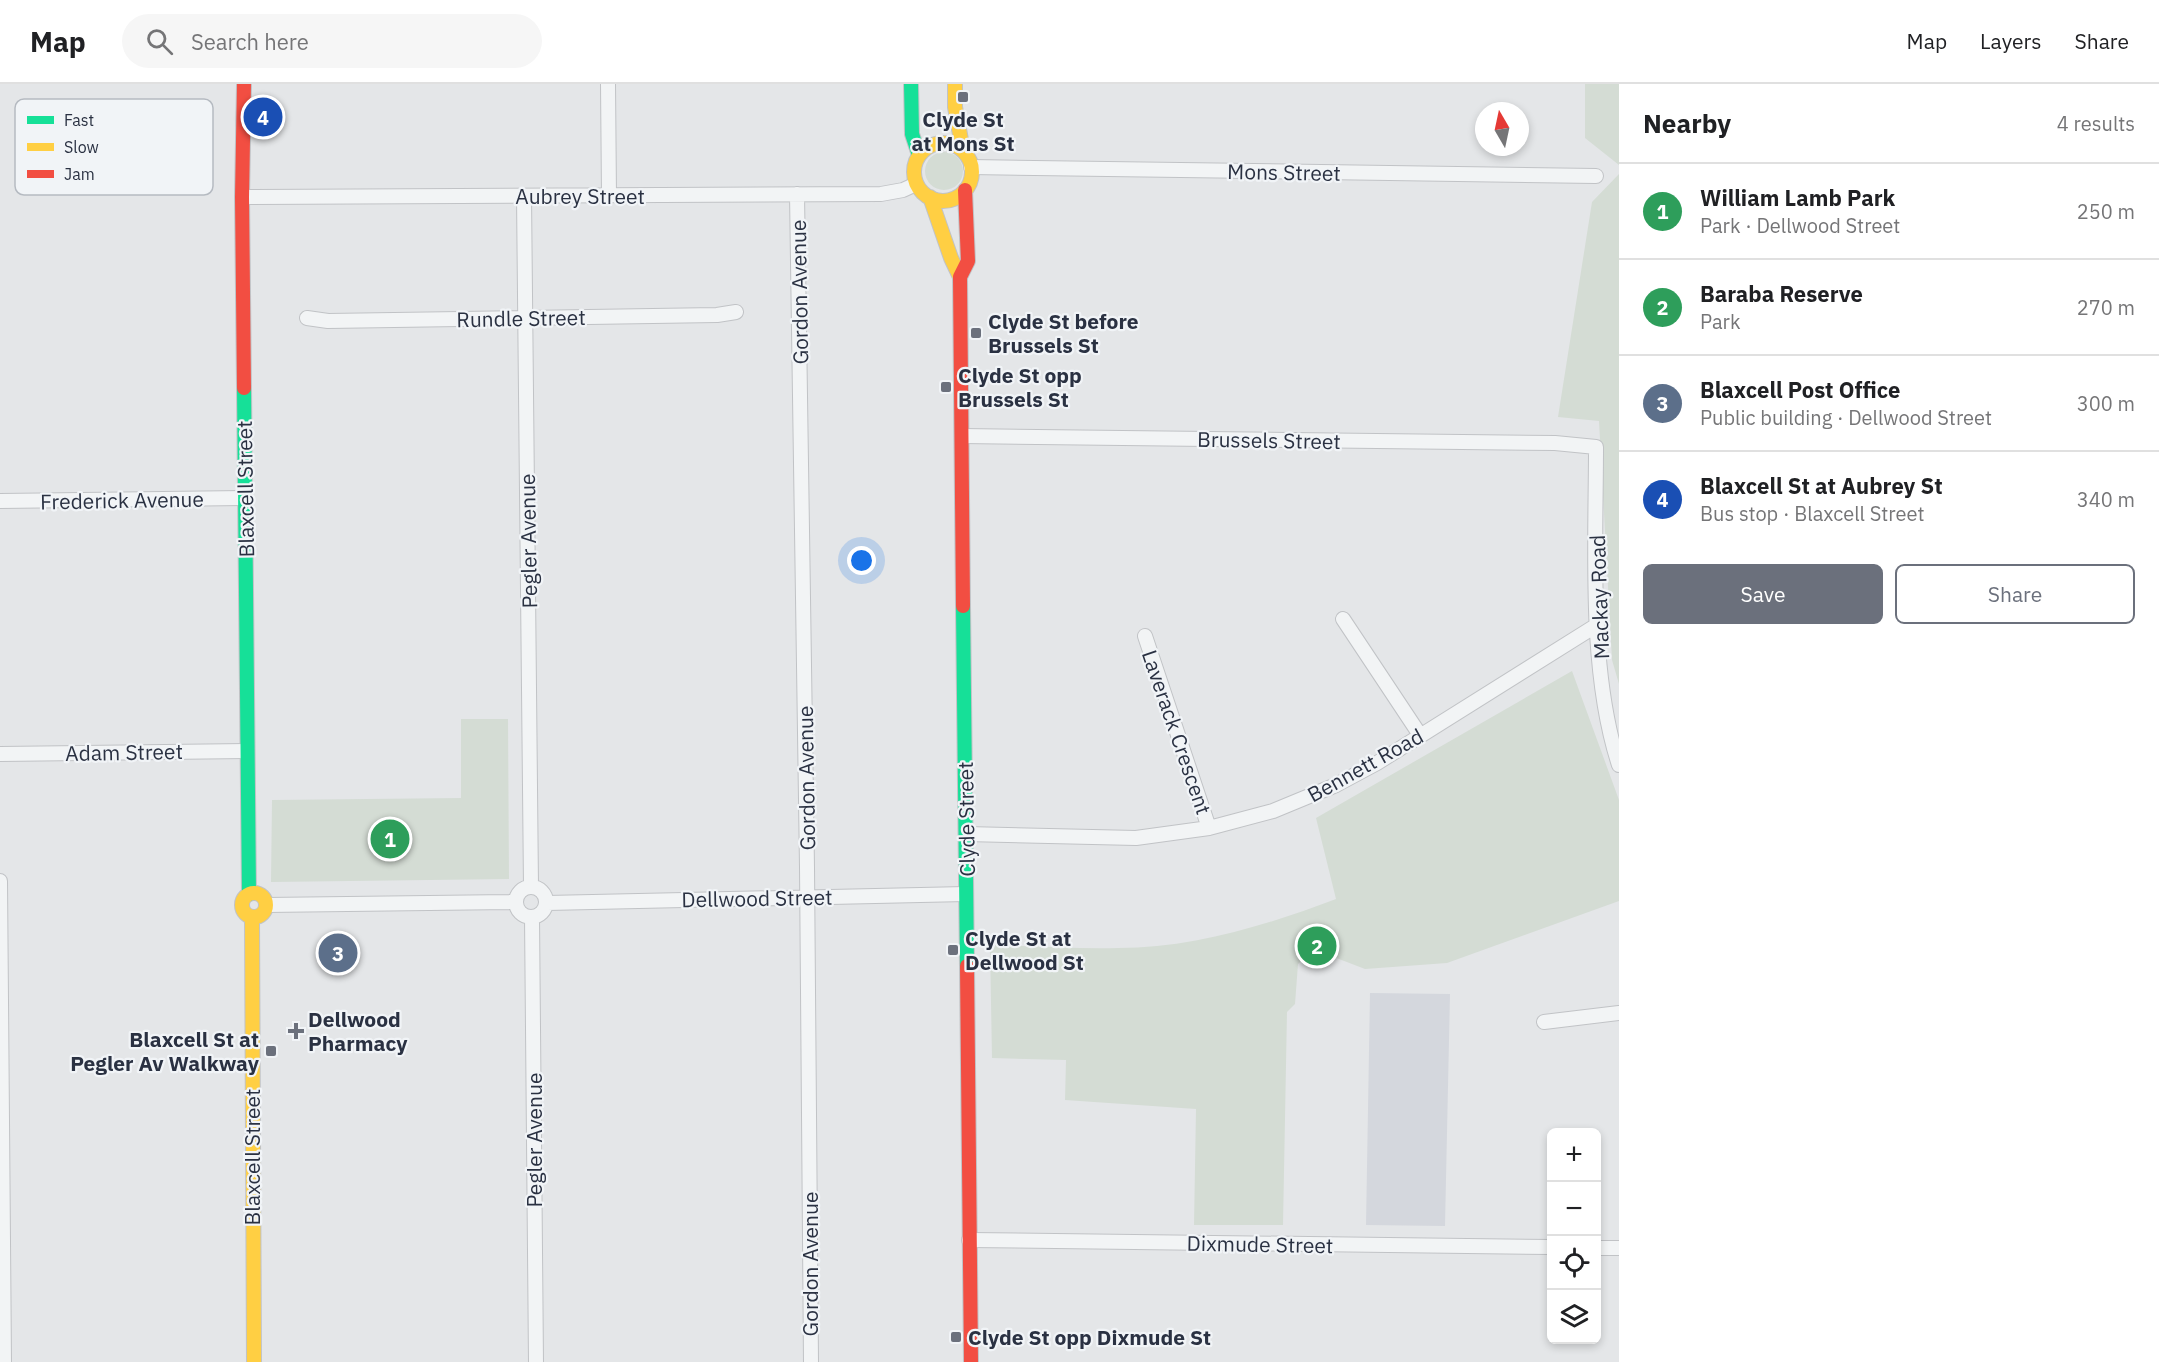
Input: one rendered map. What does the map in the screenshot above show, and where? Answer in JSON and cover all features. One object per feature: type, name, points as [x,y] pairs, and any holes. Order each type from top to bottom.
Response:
[{"type":"main road","name":"Blaxcell Street","points":[[244,84],[242,197],[249,894]]},
{"type":"main road","points":[[911,84],[912,134],[919,155]]},
{"type":"main road","points":[[955,84],[963,151],[971,167],[970,181],[965,190],[949,200],[939,200],[922,192],[916,184],[914,169],[919,155],[926,148],[945,143],[963,151]]},
{"type":"main road","name":"Clyde Street","points":[[965,190],[968,261],[960,277],[971,1362]]},
{"type":"main road","name":"Clyde Street","points":[[930,197],[951,263],[960,277]]},
{"type":"main road","points":[[249,894],[260,894],[265,899],[266,904],[261,915],[248,915],[243,908],[244,899],[249,894]]},
{"type":"main road","name":"Blaxcell Street","points":[[252,916],[254,1362]]},
{"type":"street","points":[[608,84],[609,195]]},
{"type":"street","name":"Mons Street","points":[[971,167],[1596,176]]},
{"type":"street","name":"Aubrey Street","points":[[242,197],[881,194],[903,190],[916,184]]},
{"type":"street","name":"Gordon Avenue","points":[[797,194],[811,1362]]},
{"type":"street","name":"Pegler Avenue","points":[[524,196],[531,886]]},
{"type":"street","name":"Rundle Street","points":[[306,318],[328,321],[717,315],[736,312]]},
{"type":"street","name":"Brussels Street","points":[[962,436],[1576,445]]},
{"type":"street","name":"Mackay Road","points":[[1576,445],[1596,447],[1597,625],[1605,709],[1611,742],[1619,765]]},
{"type":"street","name":"Frederick Avenue","points":[[0,501],[244,498]]},
{"type":"street","points":[[1344,619],[1420,735]]},
{"type":"street","name":"Bennett Road","points":[[966,834],[1136,838],[1209,828],[1273,811],[1319,793],[1377,763],[1597,625]]},
{"type":"street","name":"Laverack Crescent","points":[[1145,636],[1209,828]]},
{"type":"street","name":"Adam Street","points":[[0,753],[248,750]]},
{"type":"street","points":[[0,881],[4,1362]]},
{"type":"street","points":[[531,886],[544,893],[547,903],[541,914],[532,917],[523,915],[518,910],[516,902],[521,890],[531,886]]},
{"type":"street","name":"Dellwood Street","points":[[547,903],[966,894]]},
{"type":"street","points":[[266,904],[516,902]]},
{"type":"street","name":"Pegler Avenue","points":[[532,917],[536,1362]]},
{"type":"street","points":[[1544,1022],[1619,1013]]},
{"type":"street","name":"Dixmude Street","points":[[969,1240],[1547,1247]]},
{"type":"street","points":[[1601,1248],[1619,1248]]},
{"type":"shaded area","points":[[1585,84],[1619,84],[1619,165],[1585,138]]},
{"type":"shaded area","points":[[944,152],[958,157],[963,171],[958,185],[944,190],[930,185],[925,171],[930,157]]},
{"type":"shaded area","points":[[1619,174],[1619,684],[1612,660],[1599,421],[1558,417],[1592,202]]},
{"type":"shaded area","points":[[1572,671],[1619,800],[1619,901],[1447,963],[1365,969],[1312,951],[1298,964],[1295,1004],[1287,1012],[1283,1225],[1194,1225],[1196,1109],[1065,1100],[1066,1060],[992,1058],[990,945],[1102,948],[1174,944],[1256,926],[1336,899],[1316,818]]},
{"type":"shaded area","points":[[461,719],[508,719],[509,879],[271,882],[272,800],[461,798]]},
{"type":"shaded area","points":[[1370,993],[1450,994],[1445,1226],[1366,1225]]},
{"type":"traffic: fast","points":[[911,84],[912,134],[919,155]]},
{"type":"traffic: fast","points":[[244,388],[249,894]]},
{"type":"traffic: fast","points":[[963,606],[967,966]]},
{"type":"traffic: slow","points":[[955,84],[955,107],[963,151]]},
{"type":"traffic: slow","points":[[943,143],[959,148],[967,156],[972,172],[967,188],[959,196],[943,201],[927,196],[919,188],[914,172],[919,156],[927,148],[943,143]]},
{"type":"traffic: slow","points":[[930,197],[960,277]]},
{"type":"traffic: slow","points":[[254,893],[259,894],[265,900],[266,905],[265,910],[259,916],[254,917],[249,916],[243,910],[242,905],[243,900],[249,894],[254,893]]},
{"type":"traffic: slow","points":[[252,917],[254,1362]]},
{"type":"traffic: jam","points":[[244,84],[242,197],[244,388]]},
{"type":"traffic: jam","points":[[963,606],[960,277],[968,261],[965,190]]},
{"type":"traffic: jam","points":[[967,966],[971,1362]]},
{"type":"place","name":"Clyde St at Mons St","points":[[963,97]]},
{"type":"place","name":"Blaxcell St at Aubrey St","points":[[263,117]]},
{"type":"place","name":"Clyde St before Brussels St","points":[[976,333]]},
{"type":"place","name":"Clyde St opp Brussels St","points":[[946,387]]},
{"type":"place","name":"William Lamb Park","points":[[390,839]]},
{"type":"place","name":"Baraba Reserve","points":[[1317,946]]},
{"type":"place","name":"Clyde St at Dellwood St","points":[[953,950]]},
{"type":"place","name":"Blaxcell Post Office","points":[[338,953]]},
{"type":"place","name":"Dellwood Pharmacy","points":[[296,1031]]},
{"type":"place","name":"Blaxcell St at Pegler Av Walkway","points":[[271,1051]]},
{"type":"place","name":"Clyde St opp Dixmude St","points":[[956,1337]]}]
